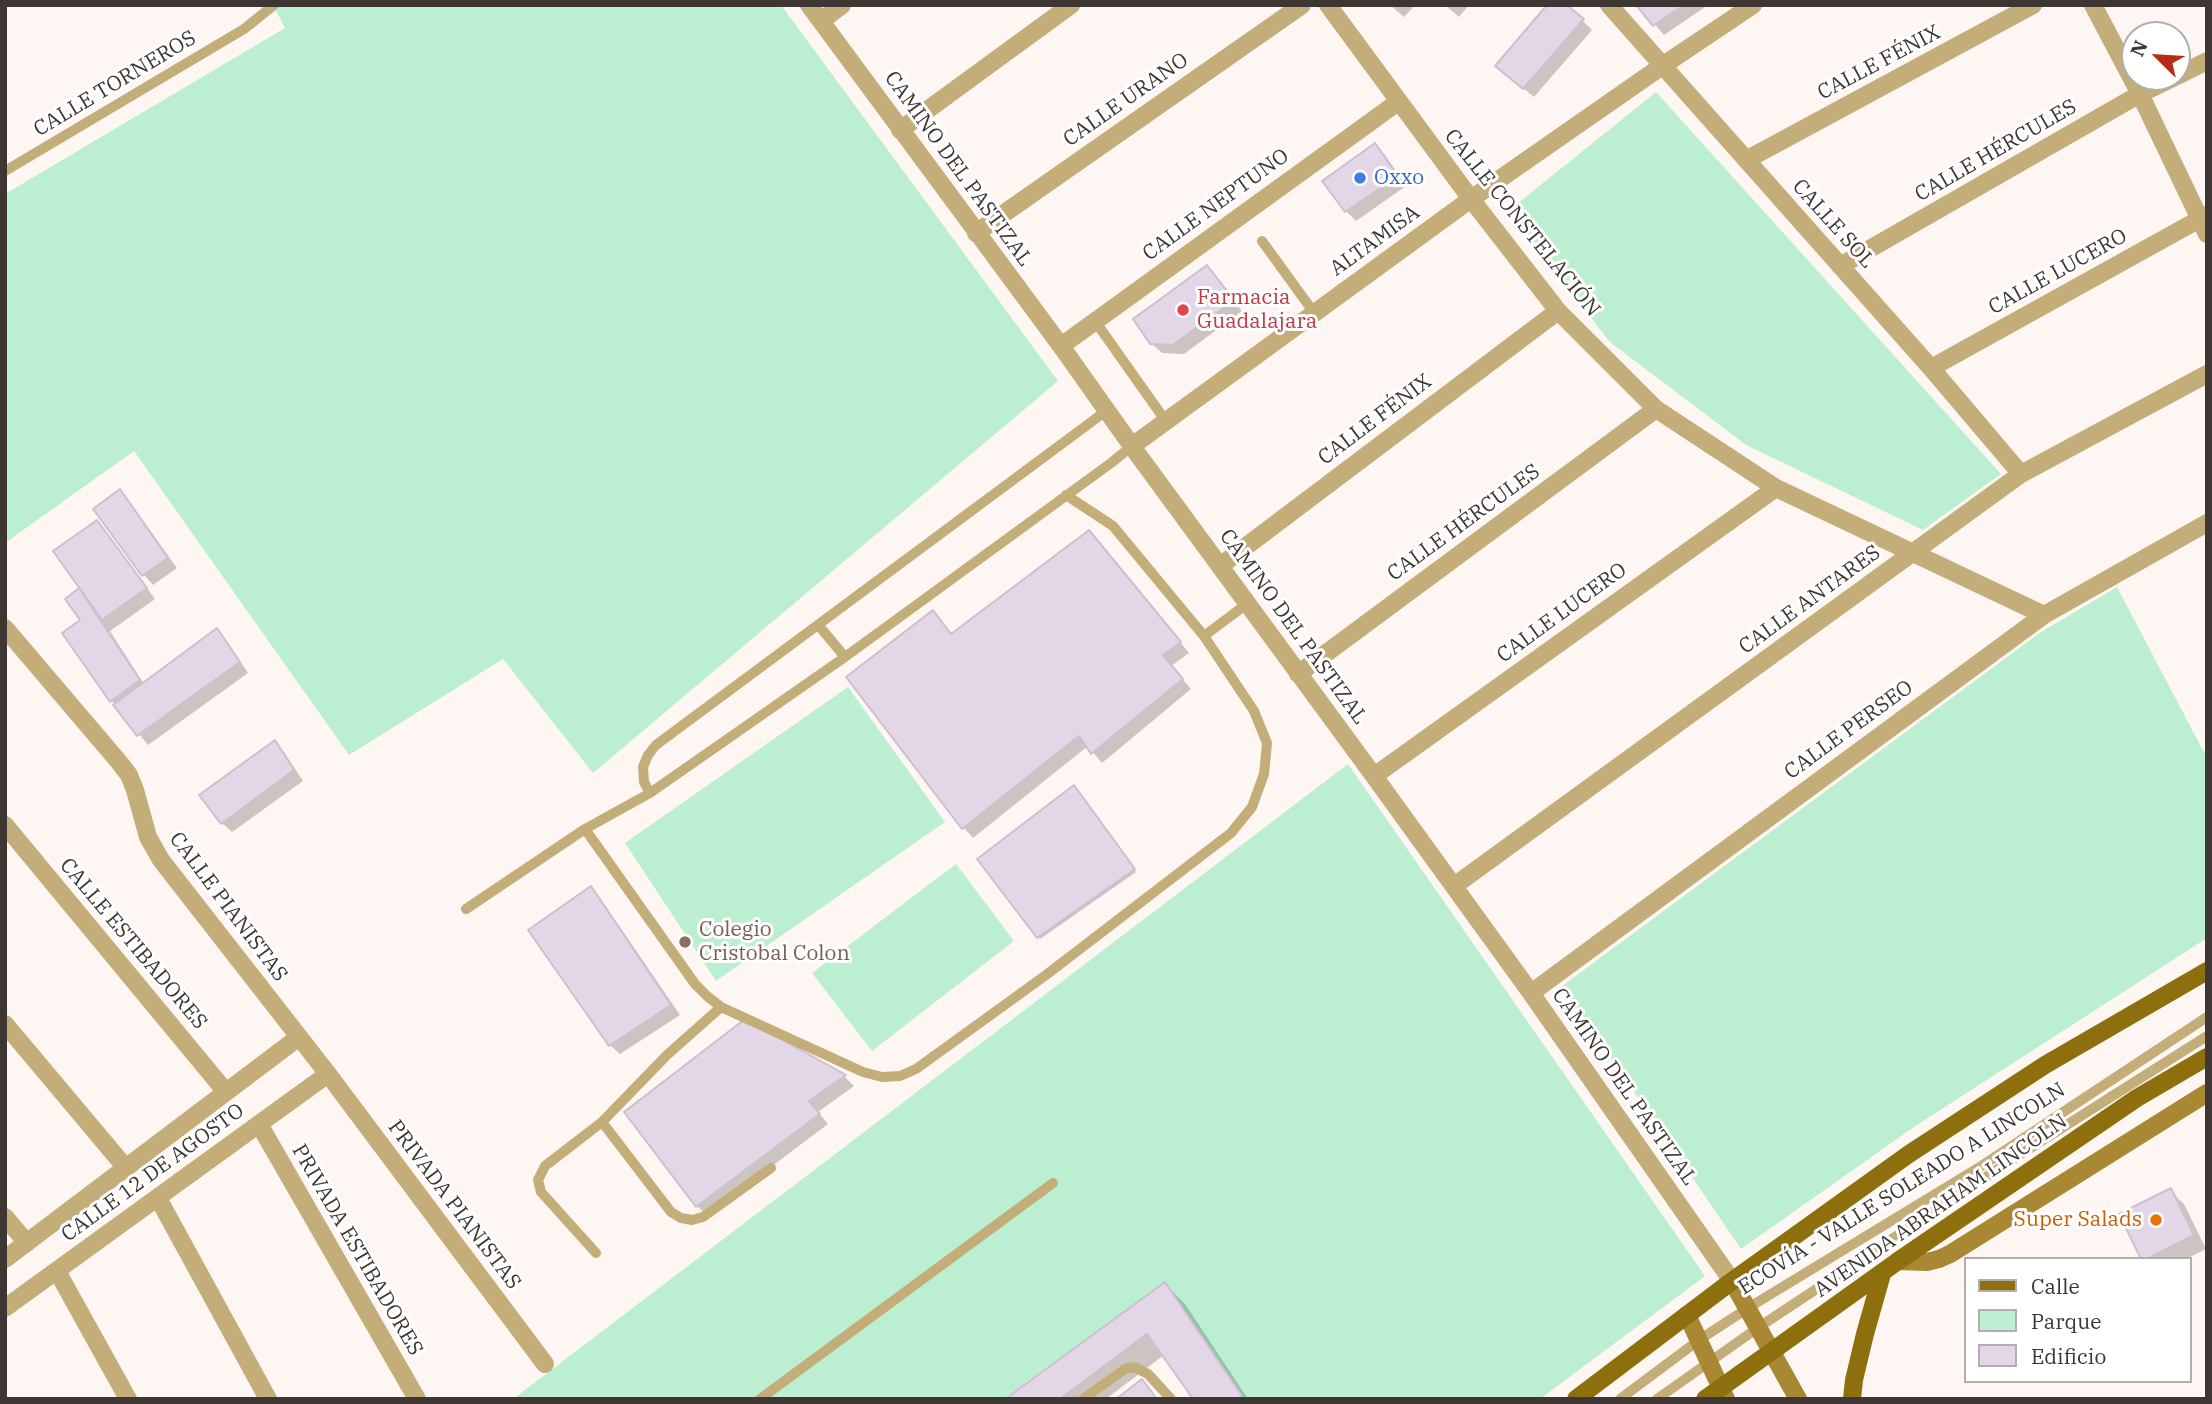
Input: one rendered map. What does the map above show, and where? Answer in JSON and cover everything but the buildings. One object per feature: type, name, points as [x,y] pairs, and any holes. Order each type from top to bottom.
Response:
[{"type":"main road","points":[[1576,1399],[1732,1280],[1909,1154],[2045,1065],[2207,971]]},
{"type":"main road","name":"AVENIDA ABRAHAM LINCOLN","points":[[1705,1399],[1723,1393],[1772,1352],[1898,1261],[2137,1098],[2207,1057]]},
{"type":"main road","points":[[1852,1399],[1865,1334],[1882,1274]]},
{"type":"street","name":"CAMINO DEL PASTIZAL","points":[[809,5],[1454,886],[1732,1280]]},
{"type":"street","points":[[821,21],[842,5]]},
{"type":"street","points":[[900,130],[1071,5]]},
{"type":"street","name":"CALLE URANO","points":[[976,233],[1302,5]]},
{"type":"street","name":"CALLE CONSTELACIÓN","points":[[1328,5],[1398,102],[1558,311],[1656,409],[1776,488],[2044,615]]},
{"type":"street","name":"CALLE SOL","points":[[1609,5],[1931,368],[2021,474]]},
{"type":"street","name":"ALTAMISA","points":[[1132,446],[1471,199],[1753,5]]},
{"type":"street","name":"CALLE FÉNIX","points":[[1746,160],[2033,5]]},
{"type":"street","points":[[2093,5],[2204,223]]},
{"type":"street","name":"CALLE HÉRCULES","points":[[2191,69],[2207,61]]},
{"type":"street","name":"CALLE HÉRCULES","points":[[1840,266],[2146,91]]},
{"type":"street","name":"CALLE NEPTUNO","points":[[1061,346],[1398,102]]},
{"type":"street","name":"CALLE LUCERO","points":[[1931,368],[2204,223]]},
{"type":"street","name":"CALLE FÉNIX","points":[[1220,566],[1558,311]]},
{"type":"street","name":"CALLE ANTARES","points":[[1454,886],[2021,474],[2207,374]]},
{"type":"street","name":"CALLE HÉRCULES","points":[[1298,674],[1656,409]]},
{"type":"street","name":"CALLE LUCERO","points":[[1374,776],[1776,488]]},
{"type":"street","name":"CALLE PERSEO","points":[[1531,993],[2044,615],[2207,523]]},
{"type":"street","name":"CALLE PIANISTAS","points":[[5,628],[129,775],[153,849],[328,1074]]},
{"type":"street","name":"CALLE ESTIBADORES","points":[[5,824],[226,1092]]},
{"type":"street","points":[[5,1024],[126,1168]]},
{"type":"street","name":"CALLE 12 DE AGOSTO","points":[[5,1259],[299,1037]]},
{"type":"street","name":"CALLE 12 DE AGOSTO","points":[[5,1308],[328,1074]]},
{"type":"street","name":"PRIVADA PIANISTAS","points":[[328,1074],[545,1364]]},
{"type":"street","points":[[1898,1261],[1927,1262],[1950,1254],[2207,1093]]},
{"type":"street","name":"PRIVADA ESTIBADORES","points":[[259,1124],[416,1399]]},
{"type":"street","points":[[158,1198],[268,1399]]},
{"type":"street","points":[[5,1217],[27,1243]]},
{"type":"street","points":[[57,1271],[128,1399]]},
{"type":"street","points":[[1732,1280],[1798,1399]]},
{"type":"street","points":[[1687,1315],[1723,1393]]},
{"type":"lane","name":"CALLE TORNEROS","points":[[5,171],[244,29],[274,5]]},
{"type":"lane","points":[[1262,241],[1315,314]]},
{"type":"lane","points":[[1095,321],[1165,420]]},
{"type":"lane","points":[[650,793],[643,782],[643,766],[656,745],[1106,411]]},
{"type":"lane","points":[[466,909],[585,829],[650,793],[845,657],[1132,446]]},
{"type":"lane","points":[[585,829],[695,984],[721,1007],[863,1072],[882,1077],[900,1076],[916,1069],[1046,975],[1231,833],[1252,807],[1264,774],[1267,743],[1254,711],[1204,636],[1113,526],[1066,495]]},
{"type":"lane","points":[[1204,636],[1248,603]]},
{"type":"lane","points":[[819,626],[845,657]]},
{"type":"lane","points":[[596,1253],[541,1192],[538,1180],[545,1166],[602,1122],[667,1055],[721,1007]]},
{"type":"lane","name":"ECOVÍA - VALLE SOLEADO A LINCOLN","points":[[1620,1399],[1699,1340],[1748,1308],[1983,1165],[2207,1017]]},
{"type":"lane","points":[[1657,1399],[1759,1327],[2207,1035]]},
{"type":"lane","points":[[602,1122],[671,1212],[681,1218],[692,1220],[703,1217],[771,1168]]},
{"type":"lane","points":[[760,1399],[1052,1183]]},
{"type":"lane","points":[[1083,1399],[1125,1369],[1134,1367],[1148,1374],[1171,1399]]},
{"type":"green space","points":[[273,5],[781,5],[1058,381],[593,773],[503,659],[349,755],[134,451],[5,543],[5,194],[285,28]]},
{"type":"green space","points":[[1656,92],[2001,474],[1923,530],[1746,445],[1610,342],[1507,212]]},
{"type":"green space","points":[[2117,587],[2207,758],[2207,938],[1914,1127],[1741,1249],[1562,986],[2041,632]]},
{"type":"green space","points":[[848,687],[945,822],[716,981],[625,843]]},
{"type":"green space","points":[[1348,764],[1705,1276],[1540,1399],[1243,1399],[1165,1282],[1003,1399],[513,1399]]},
{"type":"green space","points":[[956,864],[1014,941],[872,1051],[812,973]]},
{"type":"place","name":"Oxxo","points":[[1360,178]]},
{"type":"place","name":"Farmacia Guadalajara","points":[[1183,310]]},
{"type":"place","name":"Colegio Cristobal Colon","points":[[685,942]]},
{"type":"place","name":"Super Salads","points":[[2156,1220]]}]
